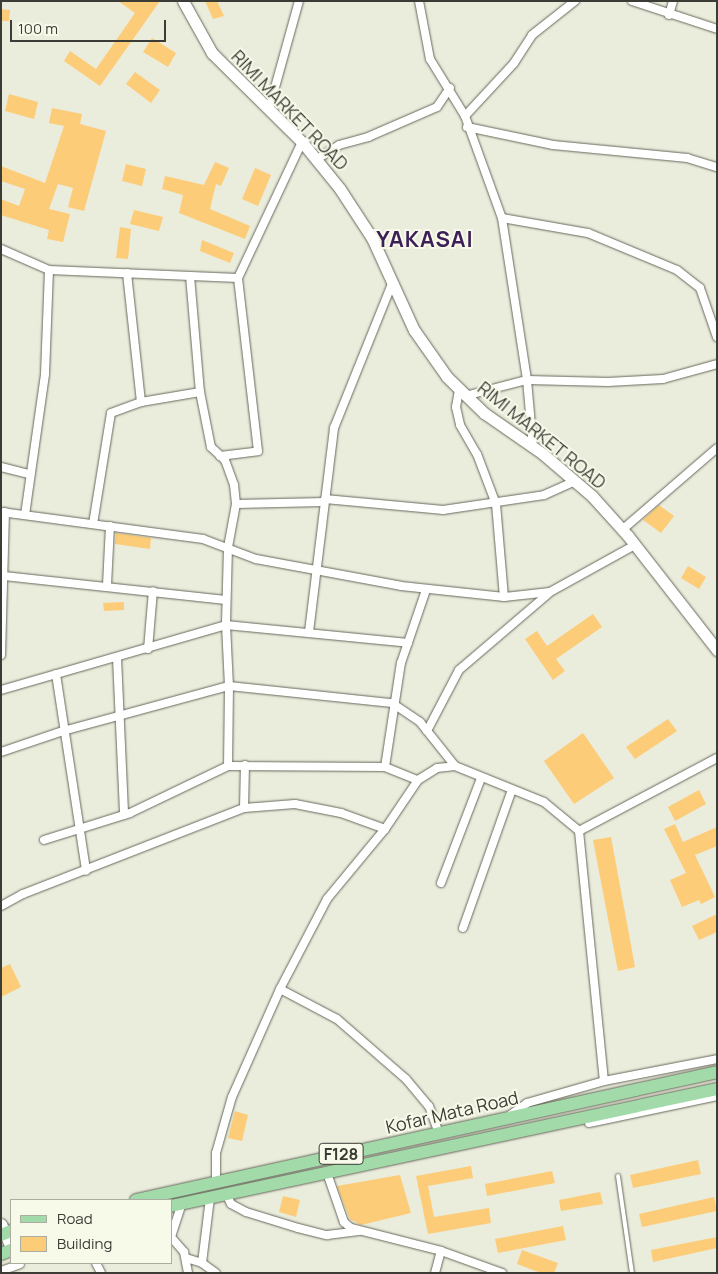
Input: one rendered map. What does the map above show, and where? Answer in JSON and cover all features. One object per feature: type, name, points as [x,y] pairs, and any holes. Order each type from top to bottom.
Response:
[{"type":"main road","name":"Kofar Mata Road","points":[[140,1199],[216,1180],[439,1134],[546,1108],[717,1072]]},
{"type":"main road","name":"Kofar Mata Road","points":[[177,1204],[717,1089]]},
{"type":"main road","points":[[366,1149],[369,1164]]},
{"type":"street","name":"RIMI MARKET ROAD","points":[[182,1],[212,53],[302,142],[317,159],[363,222],[392,284],[429,354],[462,393],[502,428],[533,447],[575,481],[635,545],[712,638],[717,650]]},
{"type":"street","points":[[268,109],[299,1]]},
{"type":"street","points":[[419,1],[430,59],[450,88],[465,116],[502,218],[527,380],[533,447]]},
{"type":"street","points":[[465,116],[514,63],[532,35],[575,1]]},
{"type":"street","points":[[632,1],[669,15],[717,29]]},
{"type":"street","points":[[669,15],[673,1]]},
{"type":"street","points":[[317,159],[339,145],[368,137],[437,107],[450,88]]},
{"type":"street","points":[[468,127],[553,145],[687,158],[717,167]]},
{"type":"street","points":[[220,456],[258,451],[238,278],[302,142]]},
{"type":"street","points":[[502,218],[588,233],[678,270],[700,288],[717,337]]},
{"type":"street","points":[[1,249],[49,270],[238,278]]},
{"type":"street","points":[[25,515],[45,374],[49,270]]},
{"type":"street","points":[[127,273],[141,402]]},
{"type":"street","points":[[190,276],[200,392],[211,447],[225,460],[234,485],[236,504],[228,547],[226,600],[229,686],[228,766]]},
{"type":"street","points":[[309,632],[334,428],[392,284]]},
{"type":"street","points":[[504,597],[496,504],[477,454],[460,424],[456,407],[462,393],[527,380],[608,382],[663,379],[717,364]]},
{"type":"street","points":[[93,524],[111,413],[141,402],[200,392]]},
{"type":"street","points":[[622,530],[717,448]]},
{"type":"street","points":[[1,467],[30,474]]},
{"type":"street","points":[[236,504],[325,501],[443,510],[496,504],[544,495],[575,481]]},
{"type":"street","points":[[1,654],[4,576],[3,512],[211,540],[250,558],[426,590],[504,597],[550,592]]},
{"type":"street","points":[[107,585],[110,526]]},
{"type":"street","points":[[427,731],[459,670],[550,592],[635,545]]},
{"type":"street","points":[[4,576],[107,585],[226,600]]},
{"type":"street","points":[[385,767],[392,703],[408,642],[426,590]]},
{"type":"street","points":[[148,649],[153,591]]},
{"type":"street","points":[[1,690],[226,625],[408,642]]},
{"type":"street","points":[[117,658],[124,815]]},
{"type":"street","points":[[56,674],[63,731],[86,871]]},
{"type":"street","points":[[1,752],[63,731],[120,718],[229,686],[392,703],[427,731],[455,766]]},
{"type":"street","points":[[579,831],[717,758]]},
{"type":"street","points":[[244,808],[245,765]]},
{"type":"street","points":[[44,840],[124,815],[228,766],[385,767],[418,780]]},
{"type":"street","points":[[216,1180],[216,1153],[232,1096],[280,989],[327,899],[385,830],[418,780],[444,766],[455,766],[544,802],[579,831],[604,1081]]},
{"type":"street","points":[[441,883],[481,778]]},
{"type":"street","points":[[463,928],[512,790]]},
{"type":"street","points":[[1,906],[23,894],[244,808],[295,804],[341,813],[385,830]]},
{"type":"street","points":[[280,989],[337,1020],[406,1079],[429,1106],[439,1134]]},
{"type":"street","points":[[502,1120],[527,1103],[604,1081],[717,1059]]},
{"type":"street","points":[[515,1131],[543,1132],[717,1096]]},
{"type":"street","points":[[327,1173],[344,1222],[361,1231],[441,1251],[502,1273]]},
{"type":"street","points":[[226,1194],[231,1204],[246,1212],[298,1228],[327,1235],[361,1231]]},
{"type":"street","points":[[202,1262],[210,1198]]},
{"type":"street","points":[[177,1204],[172,1237],[186,1258],[188,1273]]},
{"type":"street","points":[[5,1231],[10,1246]]},
{"type":"street","points":[[435,1273],[441,1251]]},
{"type":"street","points":[[186,1258],[202,1262],[216,1273]]},
{"type":"street","points":[[1,1271],[18,1264]]},
{"type":"lane","points":[[618,1176],[632,1273]]},
{"type":"building","points":[[118,1],[160,1],[100,86],[64,61],[70,51],[96,69],[135,13]]},
{"type":"building","points":[[205,1],[217,1],[224,16],[213,19]]},
{"type":"building","points":[[1,9],[10,10],[9,21],[1,21]]},
{"type":"building","points":[[152,38],[176,53],[168,67],[143,52]]},
{"type":"building","points":[[135,72],[160,90],[151,103],[126,84]]},
{"type":"building","points":[[9,94],[38,102],[34,119],[5,111]]},
{"type":"building","points":[[52,108],[82,114],[80,124],[106,131],[84,211],[68,207],[73,188],[58,184],[49,209],[70,214],[63,242],[47,239],[49,230],[1,215],[1,199],[19,206],[25,189],[1,181],[1,166],[45,183],[64,126],[49,123]]},
{"type":"building","points":[[215,162],[229,168],[221,186],[216,184],[210,209],[250,226],[245,239],[179,213],[183,195],[162,189],[165,176],[204,185]]},
{"type":"building","points":[[126,164],[146,169],[142,186],[122,181]]},
{"type":"building","points":[[255,168],[271,175],[258,206],[242,199]]},
{"type":"building","points":[[134,210],[163,217],[159,231],[130,224]]},
{"type":"building","points":[[120,227],[131,229],[128,259],[116,258]]},
{"type":"building","points":[[202,240],[234,253],[230,263],[200,251]]},
{"type":"building","points":[[659,505],[674,516],[661,533],[643,520]]},
{"type":"building","points":[[116,533],[151,538],[150,549],[115,544]]},
{"type":"building","points":[[688,566],[706,577],[699,589],[681,578]]},
{"type":"building","points":[[124,602],[124,610],[104,611],[103,603]]},
{"type":"building","points":[[593,614],[602,627],[556,659],[565,671],[553,680],[525,639],[537,631],[547,646]]},
{"type":"building","points":[[668,719],[677,731],[635,759],[626,747]]},
{"type":"building","points":[[583,733],[614,778],[574,804],[544,761]]},
{"type":"building","points":[[699,790],[706,804],[675,821],[668,807]]},
{"type":"building","points":[[675,824],[683,842],[717,827],[717,846],[695,855],[715,897],[701,904],[699,900],[682,907],[670,880],[686,873],[664,829]]},
{"type":"building","points":[[611,837],[635,967],[618,971],[593,840]]},
{"type":"building","points":[[717,914],[717,932],[699,940],[692,926]]},
{"type":"building","points":[[10,964],[21,987],[1,997],[1,968]]},
{"type":"building","points":[[235,1111],[248,1115],[242,1141],[228,1138]]},
{"type":"building","points":[[698,1160],[701,1174],[633,1188],[630,1175]]},
{"type":"building","points":[[471,1166],[473,1178],[428,1186],[434,1217],[489,1208],[491,1223],[428,1234],[416,1176]]},
{"type":"building","points":[[552,1171],[555,1183],[487,1196],[485,1184]]},
{"type":"building","points":[[400,1175],[411,1213],[361,1225],[350,1219],[337,1186]]},
{"type":"building","points":[[600,1192],[603,1204],[561,1211],[559,1200]]},
{"type":"building","points":[[283,1196],[300,1200],[296,1217],[279,1212]]},
{"type":"building","points":[[714,1197],[717,1211],[642,1227],[639,1214]]},
{"type":"building","points":[[563,1226],[566,1240],[498,1253],[495,1239]]},
{"type":"building","points":[[717,1237],[717,1248],[653,1262],[651,1250]]},
{"type":"building","points":[[522,1250],[558,1263],[554,1273],[541,1273],[517,1264]]},
{"type":"district","name":"YAKASAI","points":[[425,240]]}]
